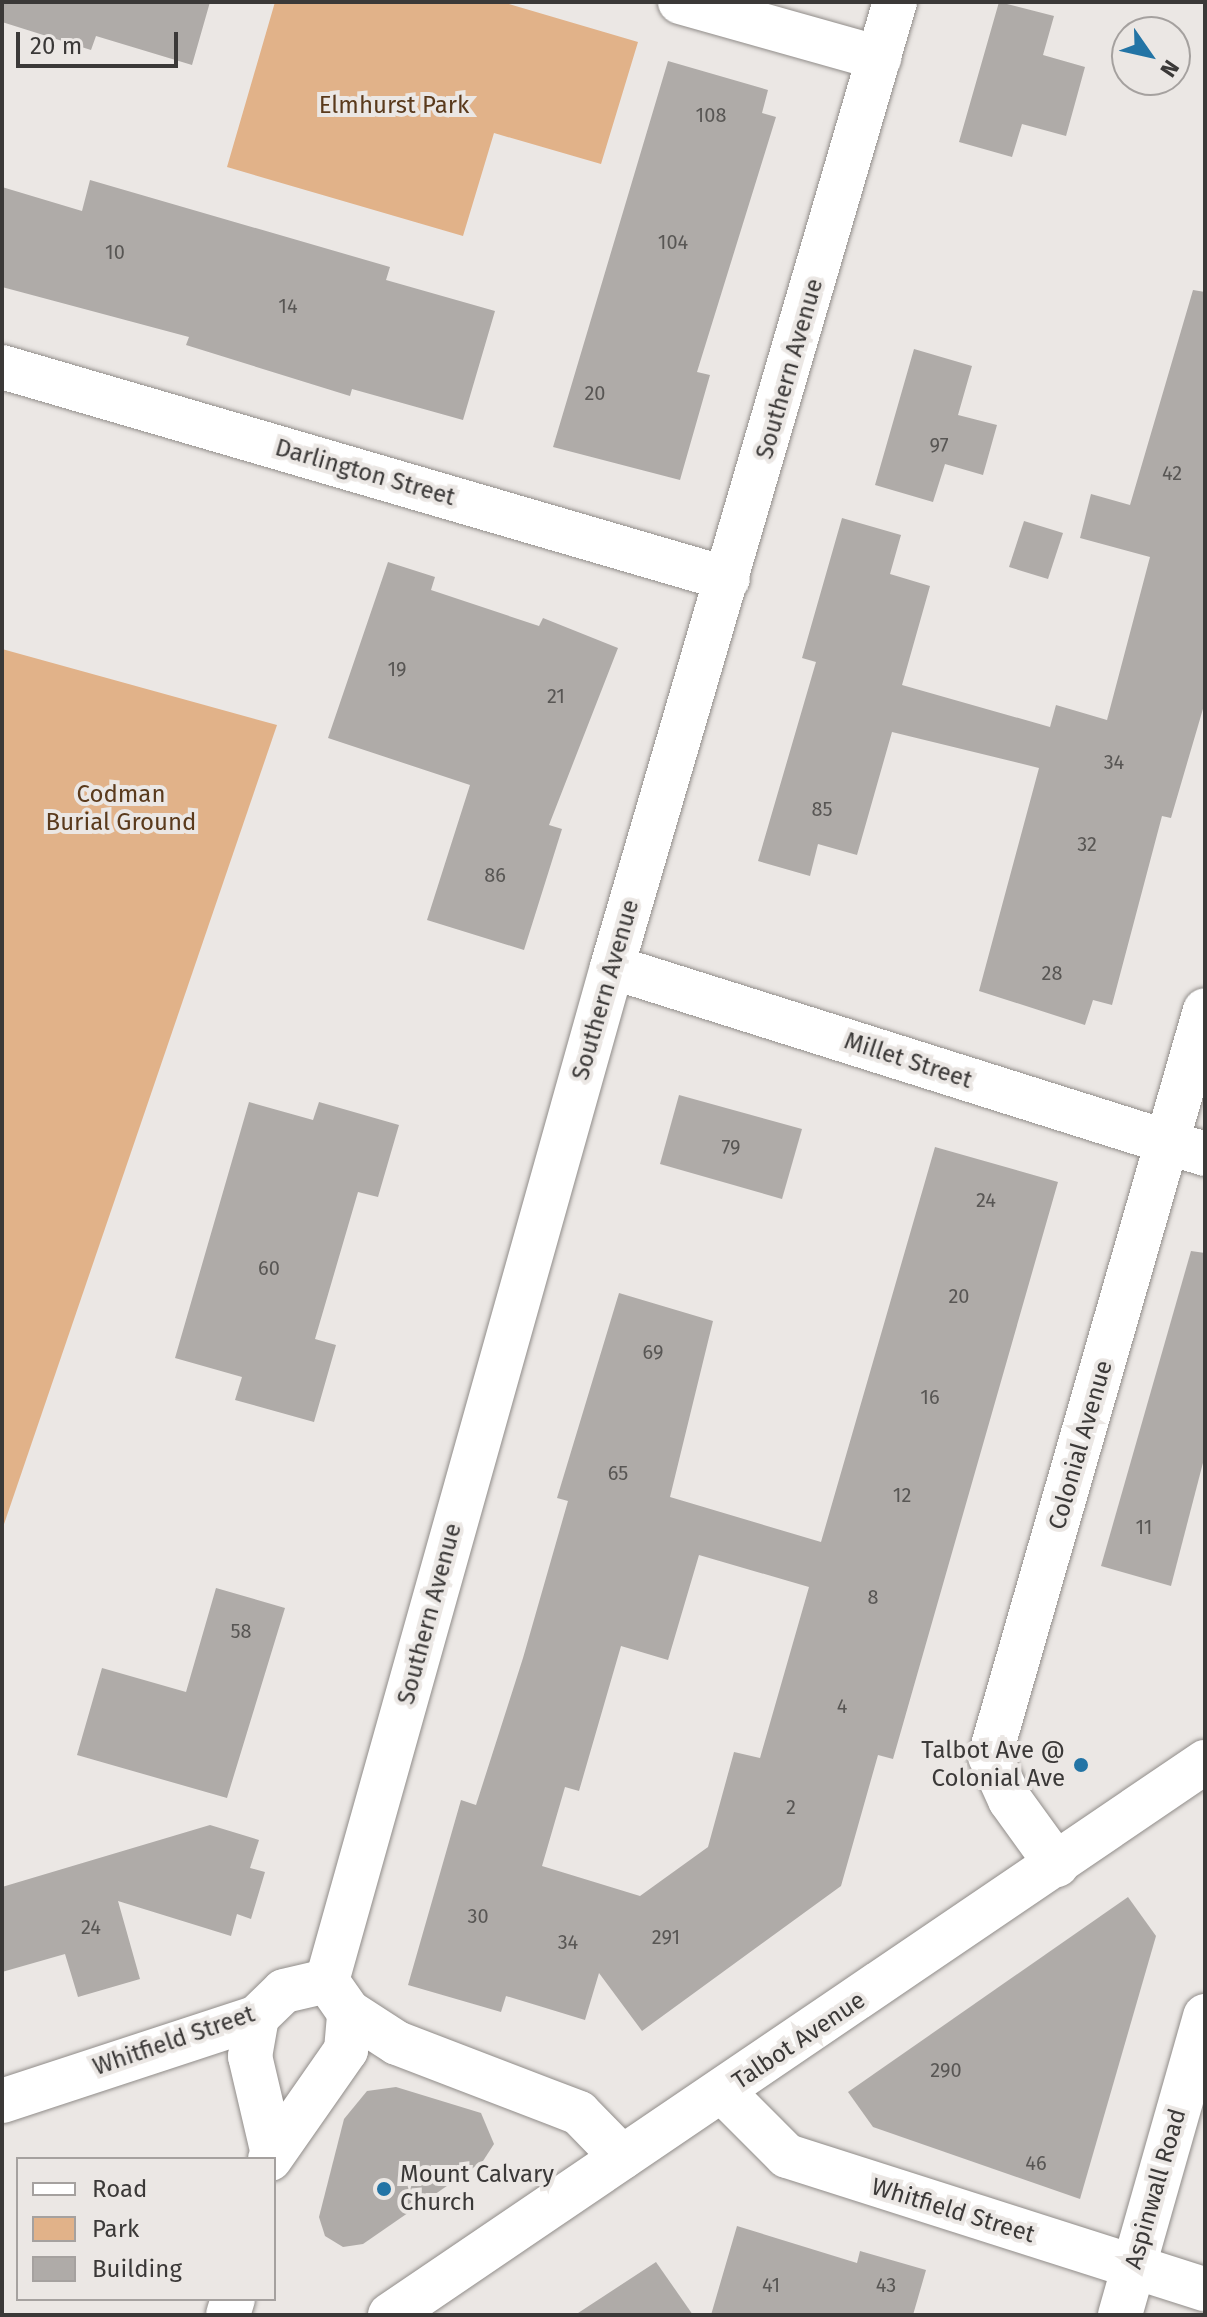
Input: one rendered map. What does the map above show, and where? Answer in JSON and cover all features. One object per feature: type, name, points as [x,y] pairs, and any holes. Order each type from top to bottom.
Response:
[{"type":"street","points":[[680,2],[879,58]]},
{"type":"street","name":"Southern Avenue","points":[[271,2154],[340,2060],[338,1996],[612,967],[895,2]]},
{"type":"street","name":"Darlington Street","points":[[2,367],[728,579]]},
{"type":"street","name":"Millet Street","points":[[612,967],[1187,1149]]},
{"type":"street","name":"Colonial Avenue","points":[[1057,1865],[1010,1800],[990,1756],[1187,1149],[1205,1010]]},
{"type":"street","name":"Talbot Avenue","points":[[390,2315],[622,2157],[724,2093],[1205,1762]]},
{"type":"street","name":"Whitfield Street","points":[[2,2101],[257,2017],[284,1991],[338,1996]]},
{"type":"street","points":[[338,1996],[397,2043],[579,2113],[622,2157]]},
{"type":"street","name":"Aspinwall Road","points":[[1120,2315],[1205,2016]]},
{"type":"street","name":"Southern Avenue","points":[[257,2017],[250,2056],[271,2154]]},
{"type":"street","name":"Whitfield Street","points":[[724,2093],[787,2156],[1205,2289]]},
{"type":"green space","name":"Elmhurst Park","points":[[275,2],[502,2],[638,42],[601,164],[494,133],[463,236],[227,167]]},
{"type":"green space","name":"Codman Burial Ground","points":[[2,649],[277,725],[2,1530]]},
{"type":"building","points":[[2,2],[210,2],[192,65],[96,36],[91,50],[2,22]]},
{"type":"building","points":[[999,2],[1054,16],[1043,55],[1085,67],[1066,136],[1022,124],[1012,157],[959,142]]},
{"type":"building","points":[[668,61],[768,90],[762,113],[776,117],[697,372],[710,375],[680,480],[553,447]]},
{"type":"building","points":[[90,180],[390,267],[386,280],[495,311],[463,420],[352,389],[350,396],[186,345],[189,337],[2,287],[2,187],[82,211]]},
{"type":"building","points":[[1193,290],[1205,292],[1205,702],[1171,818],[1162,816],[1112,1005],[1093,1000],[1085,1025],[979,991],[1039,768],[892,732],[857,855],[818,844],[810,876],[758,861],[816,662],[802,658],[842,518],[901,535],[890,574],[930,586],[902,685],[1050,727],[1056,705],[1107,720],[1150,557],[1080,538],[1091,494],[1130,505]]},
{"type":"building","points":[[914,349],[972,366],[958,415],[997,425],[983,475],[945,464],[933,502],[875,485]]},
{"type":"building","points":[[1024,521],[1063,533],[1048,579],[1009,567]]},
{"type":"building","points":[[388,562],[435,577],[431,590],[539,626],[543,618],[618,648],[549,825],[562,829],[524,950],[427,920],[470,785],[328,738]]},
{"type":"building","points":[[679,1095],[802,1129],[782,1199],[660,1164]]},
{"type":"building","points":[[249,1102],[313,1120],[319,1102],[399,1125],[378,1197],[358,1192],[315,1339],[336,1345],[314,1422],[235,1400],[242,1377],[175,1358]]},
{"type":"building","points":[[935,1147],[1058,1182],[893,1759],[878,1755],[841,1886],[642,2031],[599,1973],[585,2020],[506,1996],[501,2012],[408,1985],[461,1800],[476,1805],[523,1658],[568,1501],[557,1498],[619,1293],[713,1321],[670,1497],[821,1542]],"holes":[[[699,1555],[809,1587],[760,1758],[734,1752],[708,1847],[640,1896],[542,1866],[565,1787],[579,1791],[621,1646],[668,1660]]]},
{"type":"building","points":[[1191,1251],[1205,1253],[1205,1455],[1171,1586],[1101,1566]]},
{"type":"building","points":[[216,1588],[285,1608],[227,1798],[77,1755],[102,1668],[186,1692]]},
{"type":"building","points":[[210,1825],[259,1840],[250,1868],[265,1872],[251,1919],[237,1914],[231,1936],[118,1901],[140,1979],[78,1997],[65,1954],[2,1972],[2,1887]]},
{"type":"building","points":[[1128,1897],[1156,1936],[1080,2199],[873,2127],[848,2092]]},
{"type":"building","name":"Mount Calvary Church","points":[[396,2087],[481,2113],[494,2144],[483,2161],[363,2244],[343,2247],[325,2236],[319,2217],[344,2119],[367,2091]]},
{"type":"building","points":[[737,2226],[857,2263],[860,2251],[926,2270],[913,2315],[711,2315]]},
{"type":"building","points":[[656,2262],[693,2315],[575,2315]]},
{"type":"place","name":"Talbot Ave @ Colonial Ave","points":[[1081,1765]]},
{"type":"place","name":"Mount Calvary Church","points":[[384,2189]]}]
